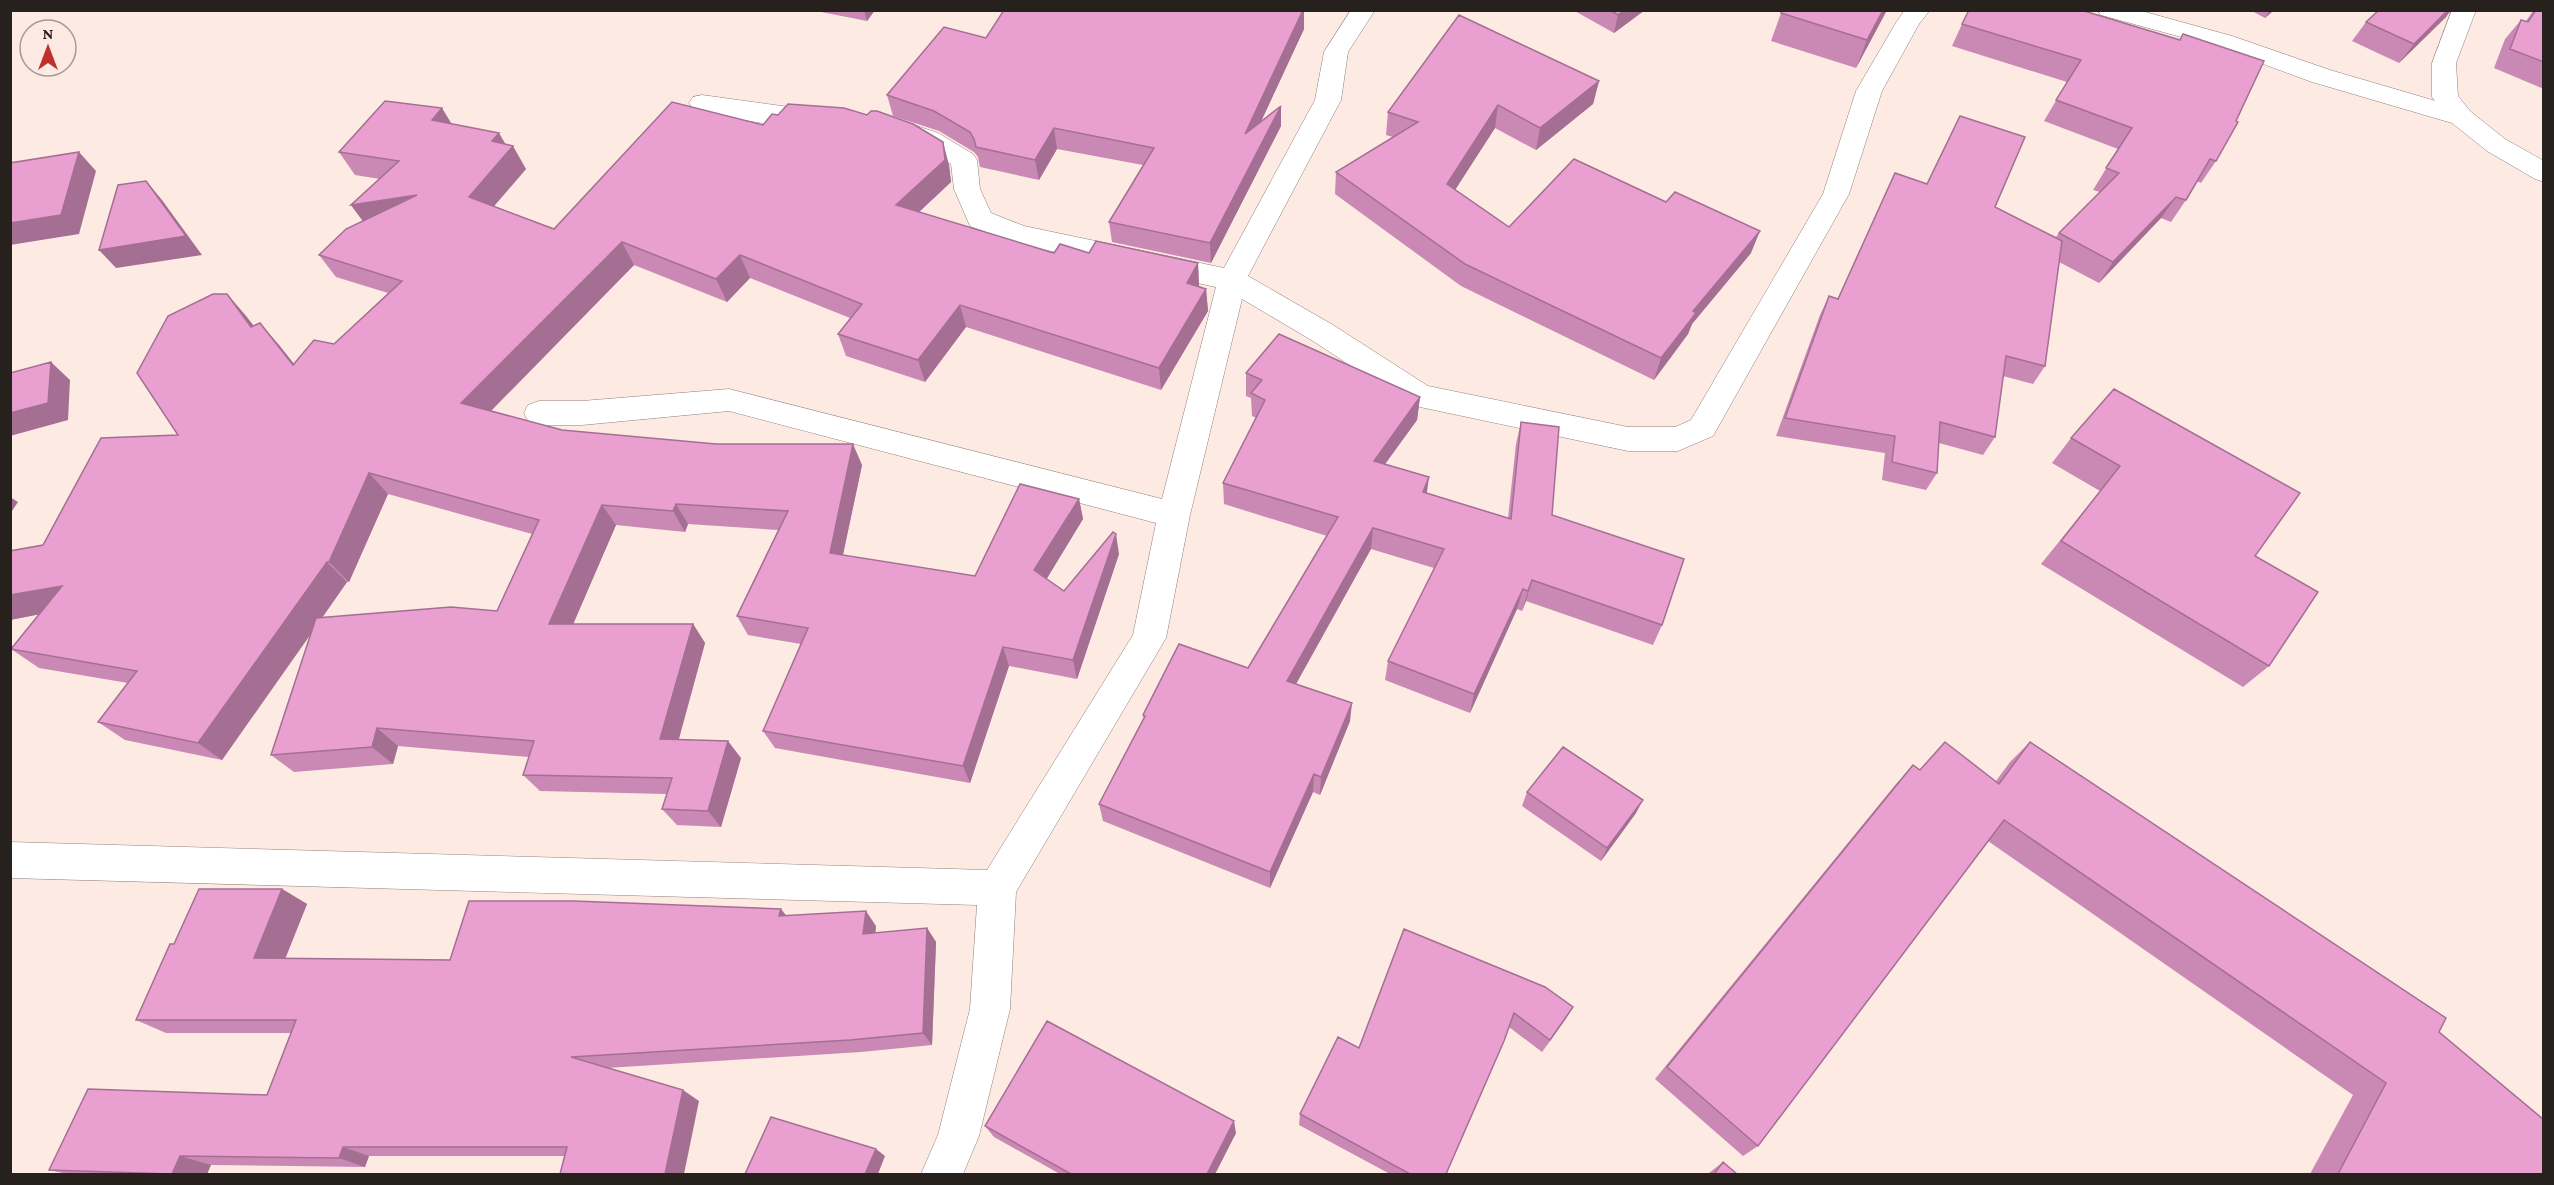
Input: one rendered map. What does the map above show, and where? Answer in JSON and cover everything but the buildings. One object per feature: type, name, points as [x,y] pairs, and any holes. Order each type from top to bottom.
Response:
[{"type":"street","points":[[942,1174],[958,1136],[990,1008],[997,888],[1149,638],[1174,515],[1232,280],[1328,100],[1336,52],[1363,10]]},
{"type":"street","points":[[876,123],[887,124],[929,139],[964,160],[967,189],[980,219],[1018,234],[1232,280],[1323,333],[1420,396],[1628,439],[1678,439],[1702,428],[1836,194],[1869,91],[1909,21],[1918,10]]},
{"type":"street","points":[[2109,10],[2223,40],[2321,76],[2461,117]]},
{"type":"street","points":[[2464,10],[2444,63],[2445,97],[2461,117],[2496,144],[2544,173]]},
{"type":"street","points":[[702,103],[775,115],[844,121]]},
{"type":"street","points":[[538,413],[582,413],[729,400],[1174,515]]},
{"type":"street","points":[[10,860],[997,888]]}]
